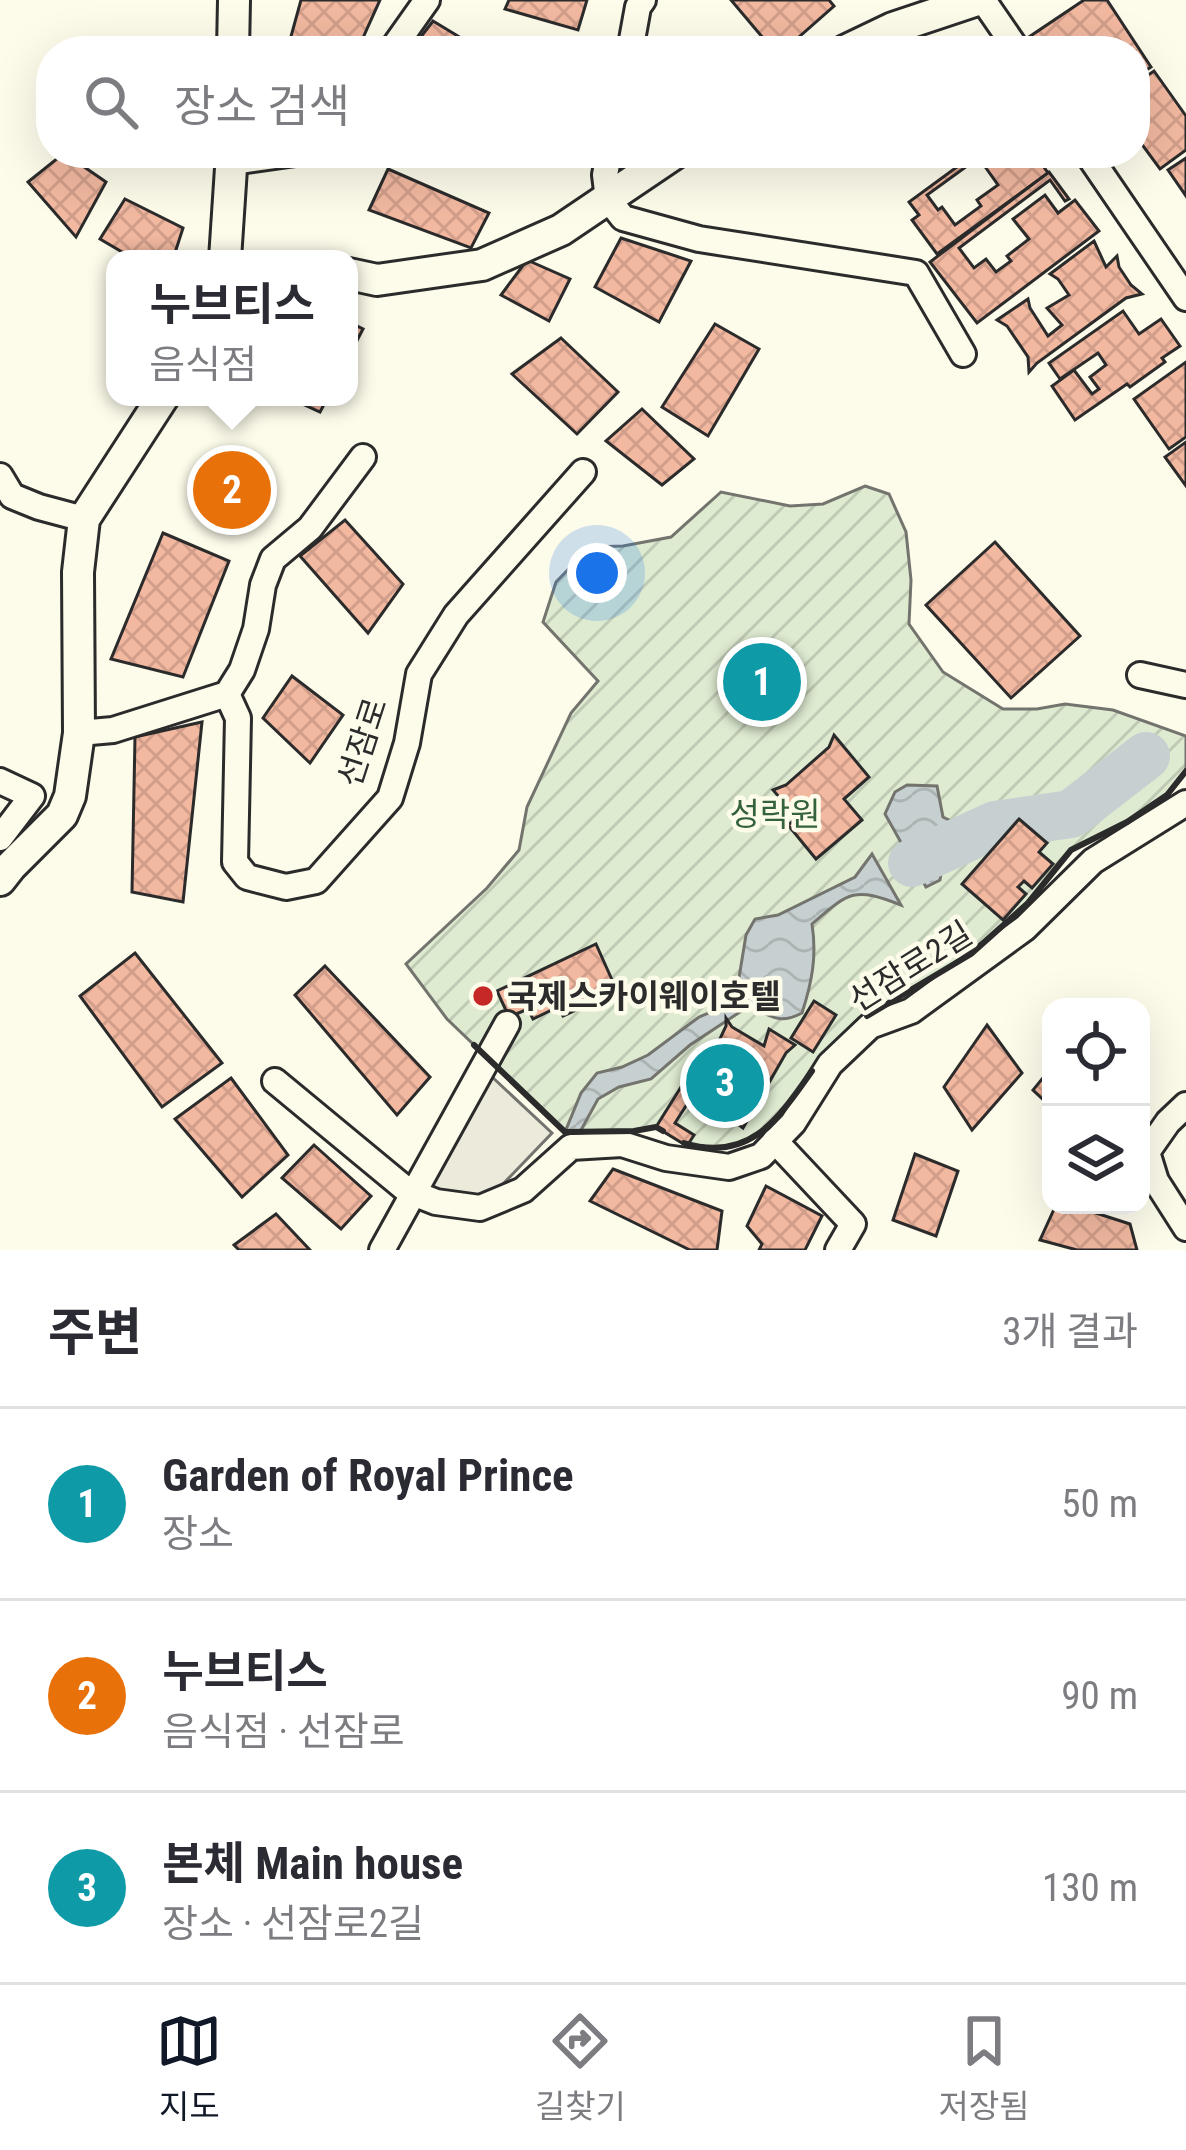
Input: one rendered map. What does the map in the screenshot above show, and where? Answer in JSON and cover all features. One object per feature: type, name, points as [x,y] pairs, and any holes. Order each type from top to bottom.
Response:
[{"type":"street","points":[[233,36],[234,0]]},
{"type":"street","points":[[402,36],[427,0]]},
{"type":"street","points":[[632,36],[643,0]]},
{"type":"street","points":[[876,36],[980,0],[1007,36]]},
{"type":"street","points":[[226,250],[231,168]]},
{"type":"street","points":[[606,168],[608,200],[623,218],[699,239],[916,273],[962,354]]},
{"type":"street","points":[[358,276],[377,280],[482,265],[561,230],[654,168]]},
{"type":"street","points":[[1097,168],[1186,298]]},
{"type":"street","points":[[0,880],[62,815],[70,796],[79,733],[78,572],[84,519],[157,406]]},
{"type":"street","points":[[79,733],[113,730],[227,694],[249,650],[262,585],[273,559],[310,528],[363,457]]},
{"type":"street","name":"선잠로","points":[[227,694],[238,718],[235,862],[247,877],[286,887],[316,881],[390,798],[407,743],[419,674],[456,615],[584,472]]},
{"type":"street","points":[[1,480],[12,496],[84,519]]},
{"type":"street","points":[[1140,675],[1186,685]]},
{"type":"street","points":[[0,781],[32,796],[0,838]]},
{"type":"street","name":"선잠로2길","points":[[275,1081],[414,1194],[436,1202],[480,1208],[523,1190],[571,1147],[622,1144],[729,1167],[761,1156],[793,1124],[830,1064],[870,1026],[911,1011],[1025,928],[1093,861],[1186,803]]},
{"type":"street","points":[[382,1250],[507,1024]]},
{"type":"street","points":[[1186,1106],[1147,1152],[1156,1181],[1186,1228]]},
{"type":"street","points":[[775,1142],[853,1224],[838,1250]]},
{"type":"green space","name":"성락원","points":[[865,486],[889,494],[906,532],[909,624],[943,672],[1003,709],[1065,704],[1113,710],[1186,736],[1186,771],[1167,795],[1071,850],[1028,903],[971,954],[870,1014],[826,1051],[759,1136],[726,1148],[687,1146],[656,1127],[565,1132],[447,1019],[406,964],[487,888],[519,850],[527,807],[571,713],[598,681],[543,622],[556,582],[590,547],[671,537],[721,492],[790,506],[823,504]]},
{"type":"shaded area","points":[[490,1075],[552,1133],[480,1208],[422,1197]]},
{"type":"water","points":[[907,785],[937,786],[943,817],[959,825],[973,821],[995,825],[978,847],[942,867],[940,880],[926,887],[885,814],[895,792]]},
{"type":"water","points":[[872,854],[901,905],[853,895],[812,924],[813,969],[802,1013],[781,1019],[749,1006],[690,1045],[651,1079],[619,1087],[598,1099],[580,1132],[565,1132],[581,1093],[597,1073],[648,1055],[699,1017],[735,1002],[746,935],[755,919],[778,915],[855,877]]},
{"type":"building","points":[[301,0],[380,0],[364,36],[291,36]]},
{"type":"building","points":[[509,0],[587,0],[578,30],[505,9]]},
{"type":"building","points":[[731,0],[829,0],[834,6],[800,36],[761,36]]},
{"type":"building","points":[[1084,0],[1107,0],[1131,36],[1030,36]]},
{"type":"building","points":[[433,21],[458,36],[422,36]]},
{"type":"building","points":[[1154,71],[1186,116],[1186,150],[1160,169],[1150,155],[1150,74]]},
{"type":"building","points":[[1186,158],[1186,196],[1168,170]]},
{"type":"building","points":[[45,168],[86,168],[106,182],[76,237],[28,182]]},
{"type":"building","points":[[955,168],[964,168],[927,195],[955,225],[981,206],[977,200],[998,185],[986,168],[1044,168],[1048,173],[937,254],[912,220],[919,215],[909,202]]},
{"type":"building","points":[[388,169],[489,213],[471,248],[369,210]]},
{"type":"building","points":[[1049,172],[1069,199],[1065,201],[1050,180],[959,248],[974,268],[986,259],[996,272],[1011,261],[1007,256],[1029,239],[1013,219],[1045,195],[1058,213],[1075,200],[1099,231],[977,323],[930,262]]},
{"type":"building","points":[[125,199],[183,228],[176,250],[119,250],[100,239]]},
{"type":"building","points":[[621,238],[691,261],[659,322],[595,287]]},
{"type":"building","points":[[1094,241],[1106,267],[1117,256],[1119,267],[1142,294],[1126,298],[1029,372],[1028,357],[1007,326],[997,320],[1028,299],[1048,336],[1062,325],[1047,308],[1069,295],[1050,274]]},
{"type":"building","points":[[527,260],[570,279],[549,321],[501,295]]},
{"type":"building","points":[[1123,311],[1139,334],[1161,319],[1180,346],[1130,387],[1127,384],[1075,420],[1052,386],[1074,370],[1092,394],[1099,389],[1090,377],[1106,365],[1098,353],[1060,379],[1049,363]]},
{"type":"building","points":[[715,324],[759,349],[708,436],[662,407]]},
{"type":"building","points":[[561,338],[618,392],[577,434],[512,374]]},
{"type":"building","points":[[1186,362],[1186,437],[1169,449],[1134,399]]},
{"type":"building","points":[[642,409],[694,459],[662,485],[606,441]]},
{"type":"building","points":[[1186,442],[1186,486],[1165,457]]},
{"type":"building","points":[[345,520],[403,584],[368,633],[300,556]]},
{"type":"building","points":[[163,533],[229,561],[183,677],[111,659]]},
{"type":"building","points":[[995,542],[1080,636],[1011,698],[926,605]]},
{"type":"building","points":[[292,676],[343,715],[310,763],[263,718]]},
{"type":"building","points":[[202,722],[183,902],[132,892],[135,737]]},
{"type":"building","points":[[834,735],[869,777],[844,799],[862,820],[816,859],[788,825],[797,818],[773,790],[786,785],[829,747]]},
{"type":"building","points":[[1019,819],[1047,843],[1039,852],[1053,864],[1032,888],[1024,881],[1018,887],[1026,894],[1003,920],[962,884]]},
{"type":"building","points":[[596,944],[617,991],[563,1016],[558,1007],[533,1019],[528,1009],[509,1017],[497,991]]},
{"type":"building","points":[[135,953],[222,1063],[162,1107],[80,996]]},
{"type":"building","points":[[325,966],[430,1077],[397,1115],[295,995]]},
{"type":"building","points":[[814,1001],[836,1015],[813,1052],[791,1038]]},
{"type":"building","points":[[726,1018],[732,1027],[764,1046],[769,1029],[795,1045],[743,1128],[726,1115],[717,1116],[750,1065],[712,1048]]},
{"type":"building","points":[[987,1025],[1022,1073],[972,1130],[944,1087]]},
{"type":"building","points":[[702,1052],[717,1061],[707,1077],[693,1068]]},
{"type":"building","points":[[231,1078],[288,1155],[242,1197],[175,1119]]},
{"type":"building","points":[[686,1079],[698,1087],[675,1123],[694,1135],[687,1146],[656,1127]]},
{"type":"building","points":[[314,1145],[371,1196],[341,1229],[282,1178]]},
{"type":"building","points":[[915,1154],[958,1171],[936,1236],[893,1220]]},
{"type":"building","points":[[613,1169],[722,1211],[717,1250],[690,1250],[590,1201]]},
{"type":"building","points":[[766,1186],[822,1216],[805,1250],[759,1250],[762,1244],[747,1226]]},
{"type":"building","points":[[276,1214],[310,1250],[239,1250],[234,1245]]},
{"type":"building","points":[[1052,1214],[1099,1214],[1130,1224],[1137,1250],[1077,1250],[1040,1240]]},
{"type":"waterway","points":[[912,863],[995,825],[1071,814],[1146,756]]},
{"type":"wall","points":[[867,1016],[971,954],[1028,903],[1071,850],[1167,795],[1186,771]]},
{"type":"wall","points":[[474,1045],[565,1132],[656,1127],[663,1131]]},
{"type":"wall","points":[[684,1143],[707,1148],[745,1142],[774,1120],[812,1071]]},
{"type":"place","name":"누브티스","points":[[232,490]]},
{"type":"place","name":"Garden of Royal Prince","points":[[762,682]]},
{"type":"place","name":"국제스카이웨이호텔","points":[[483,996]]},
{"type":"place","name":"본체 Main house","points":[[725,1083]]}]
